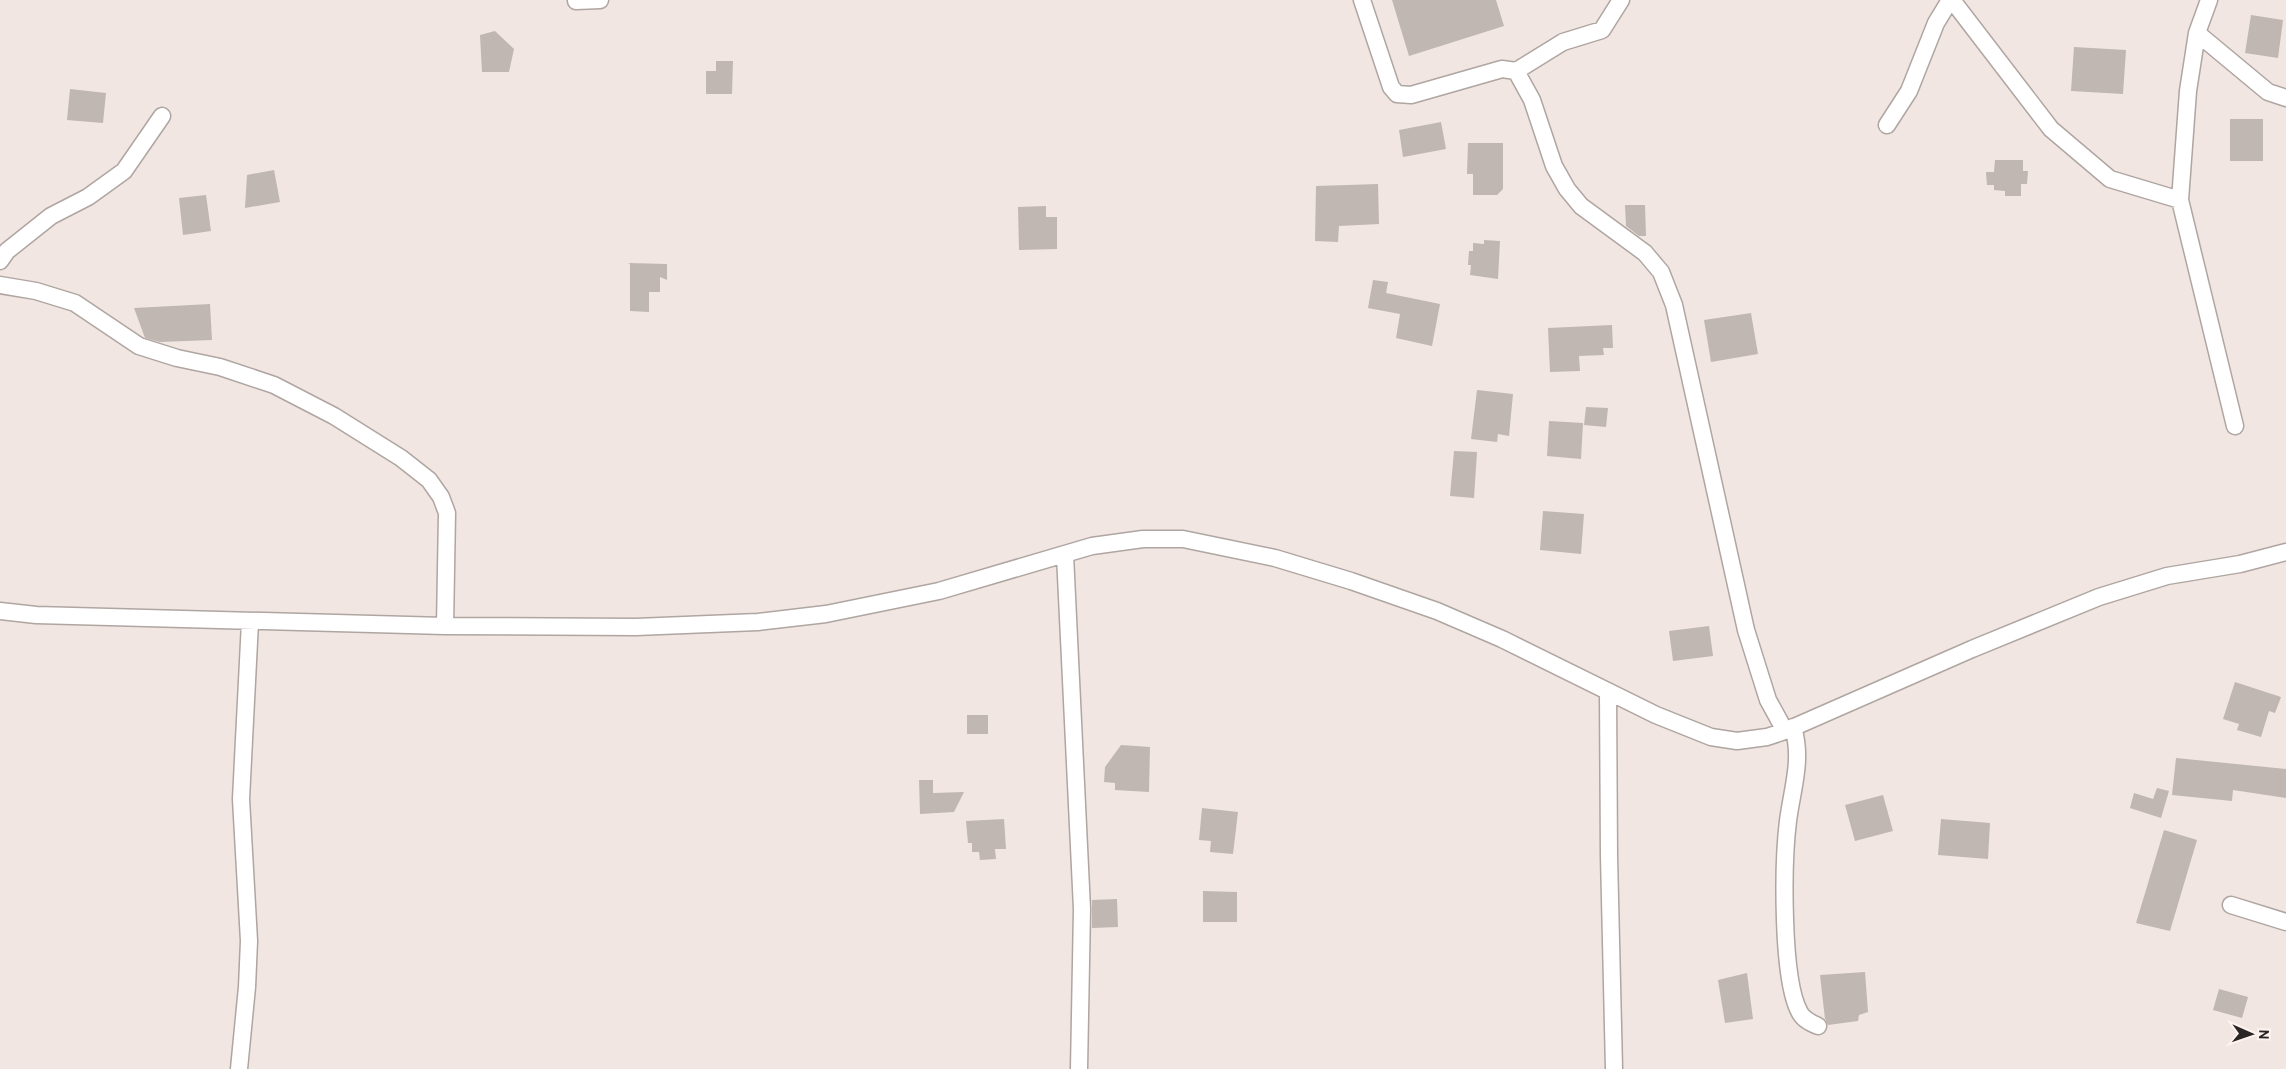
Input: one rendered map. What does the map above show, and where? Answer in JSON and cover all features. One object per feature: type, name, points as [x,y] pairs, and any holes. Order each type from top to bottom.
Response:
[{"type":"street","points":[[576,1],[600,0]]},
{"type":"street","points":[[1362,0],[1391,87],[1397,94],[1411,95],[1502,69],[1516,71],[1562,42],[1602,30],[1621,0]]},
{"type":"street","points":[[1887,125],[1910,91],[1936,23],[1951,0],[2051,129],[2110,179],[2180,200]]},
{"type":"street","points":[[2209,0],[2197,32],[2188,91],[2180,200],[2235,426]]},
{"type":"street","points":[[2197,32],[2268,92],[2286,98]]},
{"type":"street","points":[[1516,71],[1532,100],[1554,166],[1567,189],[1580,206],[1646,253],[1660,272],[1674,305],[1746,630],[1768,700],[1796,739],[1797,766],[1786,843],[1787,952],[1791,981],[1799,1011],[1802,1016],[1818,1026]]},
{"type":"street","points":[[0,261],[7,251],[50,216],[88,196],[124,170],[162,116]]},
{"type":"street","points":[[0,286],[36,291],[75,303],[139,346],[177,358],[220,367],[274,385],[334,416],[401,458],[429,480],[441,497],[446,512],[444,626]]},
{"type":"street","points":[[0,611],[36,615],[444,626],[636,627],[758,622],[826,614],[882,604],[939,591],[1092,546],[1143,539],[1183,539],[1275,558],[1351,581],[1437,611],[1502,639],[1656,715],[1711,737],[1737,741],[1767,737],[1789,729],[1972,648],[2099,597],[2167,576],[2240,564],[2286,552]]},
{"type":"street","points":[[1065,555],[1082,909],[1079,1069]]},
{"type":"street","points":[[239,1069],[247,987],[249,941],[241,799],[250,622]]},
{"type":"street","points":[[1608,692],[1609,856],[1614,1069]]},
{"type":"street","points":[[2231,905],[2286,922]]},
{"type":"building","points":[[1392,0],[1496,0],[1504,26],[1409,56]]},
{"type":"building","points":[[2251,15],[2283,20],[2278,58],[2245,53]]},
{"type":"building","points":[[495,31],[514,49],[509,72],[482,72],[480,35]]},
{"type":"building","points":[[2074,47],[2126,50],[2123,94],[2071,91]]},
{"type":"building","points":[[716,61],[733,61],[732,94],[706,94],[706,71],[716,71]]},
{"type":"building","points":[[70,89],[106,93],[103,123],[67,120]]},
{"type":"building","points":[[2230,119],[2263,119],[2263,161],[2230,161]]},
{"type":"building","points":[[1441,122],[1446,149],[1403,157],[1399,130]]},
{"type":"building","points":[[1468,143],[1503,143],[1503,189],[1497,195],[1473,195],[1473,174],[1467,174]]},
{"type":"building","points":[[1995,160],[2023,160],[2023,171],[2028,171],[2027,184],[2021,184],[2021,196],[2005,196],[2005,191],[1994,190],[1994,185],[1987,185],[1986,172],[1994,172]]},
{"type":"building","points":[[274,170],[280,202],[245,208],[247,175]]},
{"type":"building","points":[[1378,184],[1379,224],[1339,226],[1338,242],[1315,241],[1316,186]]},
{"type":"building","points":[[206,195],[211,231],[183,235],[179,198]]},
{"type":"building","points":[[1625,205],[1645,205],[1646,236],[1639,236],[1626,226]]},
{"type":"building","points":[[1046,206],[1046,217],[1057,217],[1057,249],[1019,250],[1018,207]]},
{"type":"building","points":[[1484,240],[1500,241],[1498,279],[1470,275],[1471,265],[1468,265],[1469,251],[1473,251],[1473,243],[1484,244]]},
{"type":"building","points":[[628,263],[667,264],[667,280],[660,277],[660,292],[649,292],[649,312],[630,311],[630,264]]},
{"type":"building","points":[[1373,280],[1388,282],[1386,293],[1440,304],[1432,346],[1396,338],[1400,314],[1368,308]]},
{"type":"building","points":[[210,304],[212,340],[160,342],[145,338],[134,308]]},
{"type":"building","points":[[1751,313],[1758,354],[1711,362],[1704,320]]},
{"type":"building","points":[[1612,325],[1613,348],[1603,348],[1604,355],[1579,356],[1580,371],[1550,372],[1548,328]]},
{"type":"building","points":[[1477,390],[1513,394],[1509,436],[1498,434],[1497,442],[1471,439]]},
{"type":"building","points":[[1586,407],[1608,408],[1606,427],[1584,425]]},
{"type":"building","points":[[1549,421],[1583,423],[1581,459],[1547,456]]},
{"type":"building","points":[[1454,451],[1477,452],[1474,498],[1450,496]]},
{"type":"building","points":[[1543,511],[1584,514],[1581,554],[1540,550]]},
{"type":"building","points":[[1709,626],[1713,656],[1673,661],[1669,631]]},
{"type":"building","points":[[2235,682],[2281,697],[2275,713],[2269,711],[2261,737],[2237,730],[2239,724],[2223,719]]},
{"type":"building","points":[[967,715],[988,715],[988,734],[967,734]]},
{"type":"building","points":[[1121,745],[1150,747],[1149,792],[1115,790],[1115,783],[1104,782],[1105,767]]},
{"type":"building","points":[[2176,758],[2286,769],[2286,798],[2233,790],[2232,801],[2172,795]]},
{"type":"building","points":[[919,780],[933,780],[933,793],[964,792],[954,812],[920,814]]},
{"type":"building","points":[[2157,788],[2169,791],[2161,818],[2130,808],[2134,793],[2153,799]]},
{"type":"building","points":[[1883,795],[1893,831],[1855,841],[1845,805]]},
{"type":"building","points":[[1202,808],[1238,812],[1233,854],[1210,852],[1211,841],[1199,840]]},
{"type":"building","points":[[1004,819],[1006,849],[995,849],[996,859],[980,860],[979,852],[972,852],[972,843],[968,843],[966,821]]},
{"type":"building","points":[[1941,819],[1990,823],[1988,859],[1938,855]]},
{"type":"building","points":[[2164,830],[2197,840],[2170,931],[2136,923]]},
{"type":"building","points":[[1203,891],[1237,892],[1237,922],[1203,922]]},
{"type":"building","points":[[1117,899],[1118,927],[1092,928],[1092,900]]},
{"type":"building","points":[[1865,972],[1868,1012],[1859,1015],[1858,1021],[1828,1025],[1825,1019],[1820,975]]},
{"type":"building","points":[[1747,973],[1753,1019],[1725,1023],[1718,980]]},
{"type":"building","points":[[2219,989],[2248,997],[2242,1018],[2213,1010]]}]
